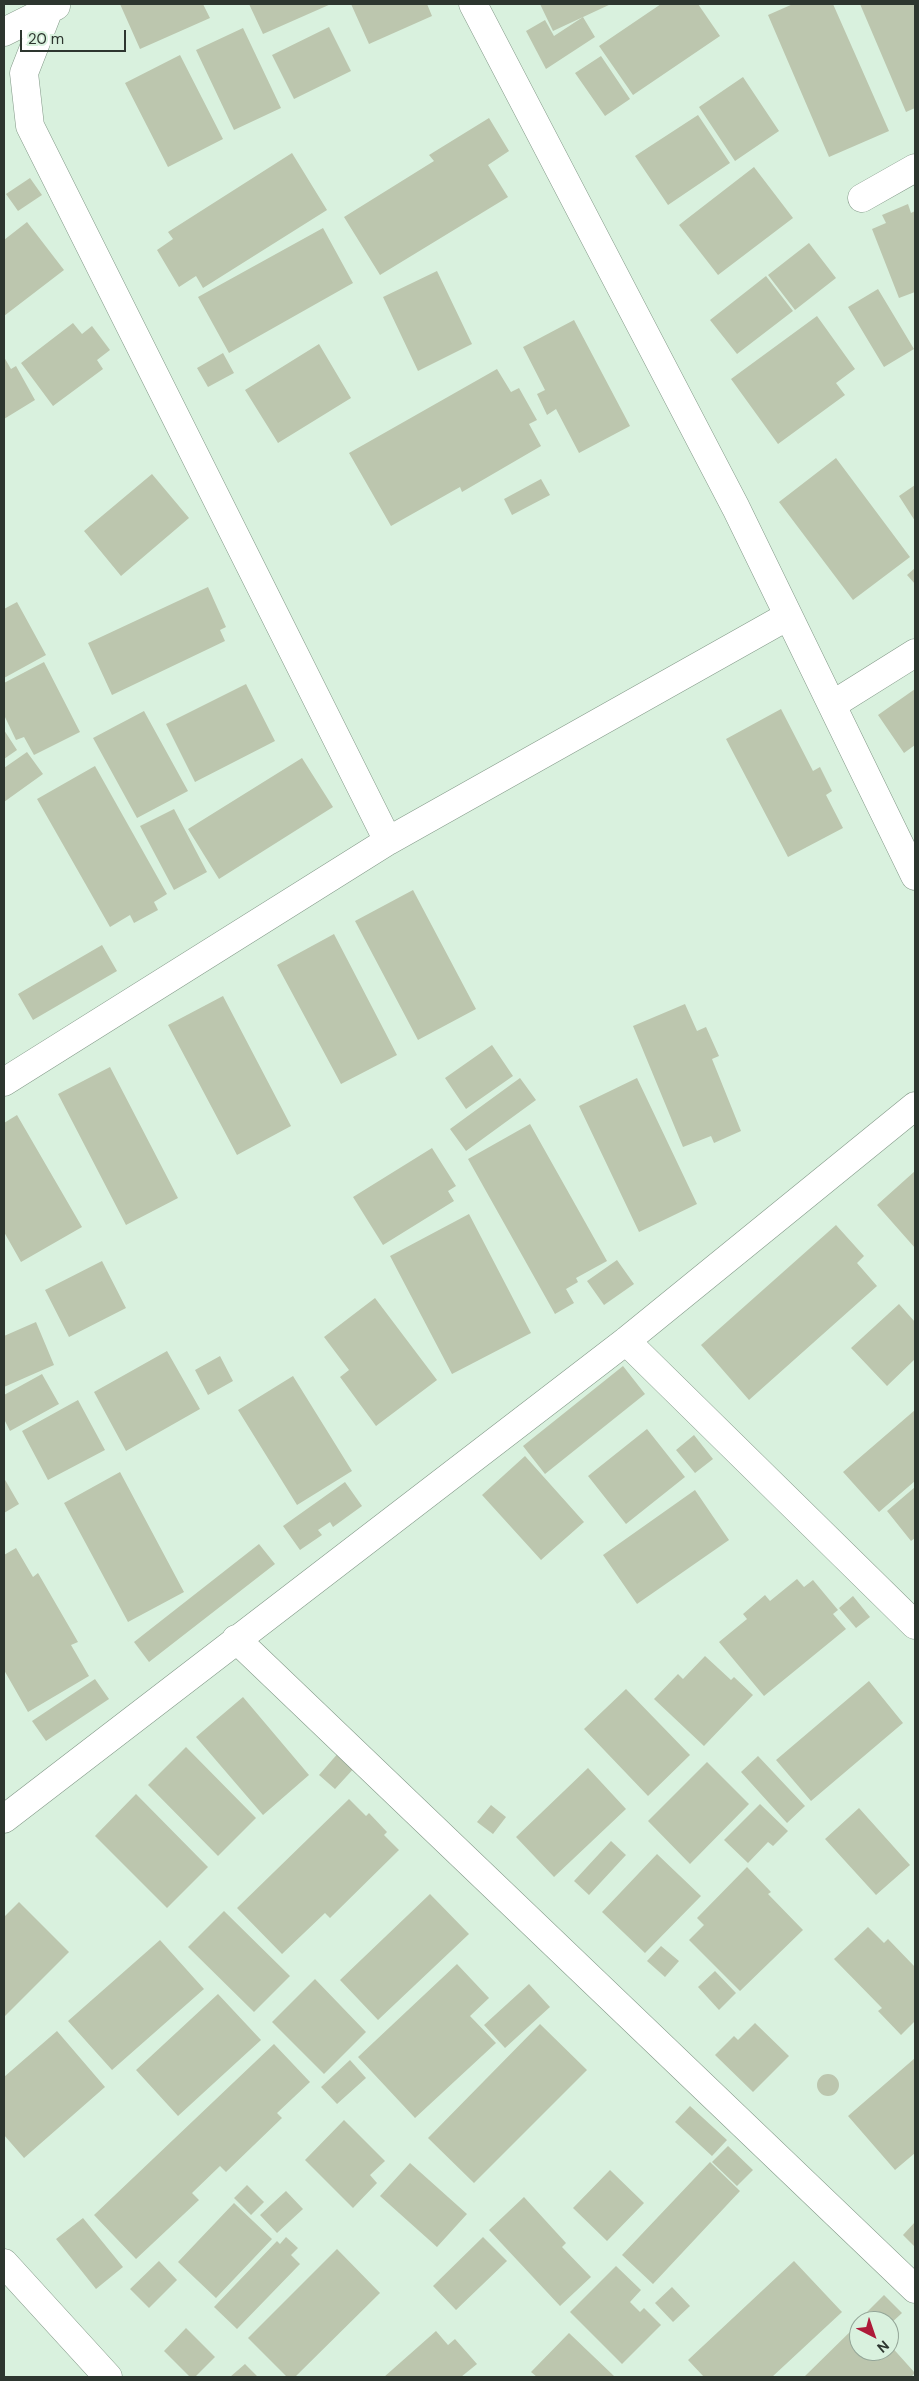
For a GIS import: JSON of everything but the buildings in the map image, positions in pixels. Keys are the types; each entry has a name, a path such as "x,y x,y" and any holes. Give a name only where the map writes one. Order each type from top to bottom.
{"street":[{"path":"473,4 736,508 915,876"},
{"path":"54,6 24,73 30,126 388,841"},
{"path":"4,32 54,6"},
{"path":"862,198 915,168"},
{"path":"4,1082 388,841 788,616"},
{"path":"832,705 915,653"},
{"path":"4,1819 626,1340 915,1106"},
{"path":"626,1340 915,1625"},
{"path":"236,1639 915,2289"},
{"path":"4,2263 108,2377"}]}
